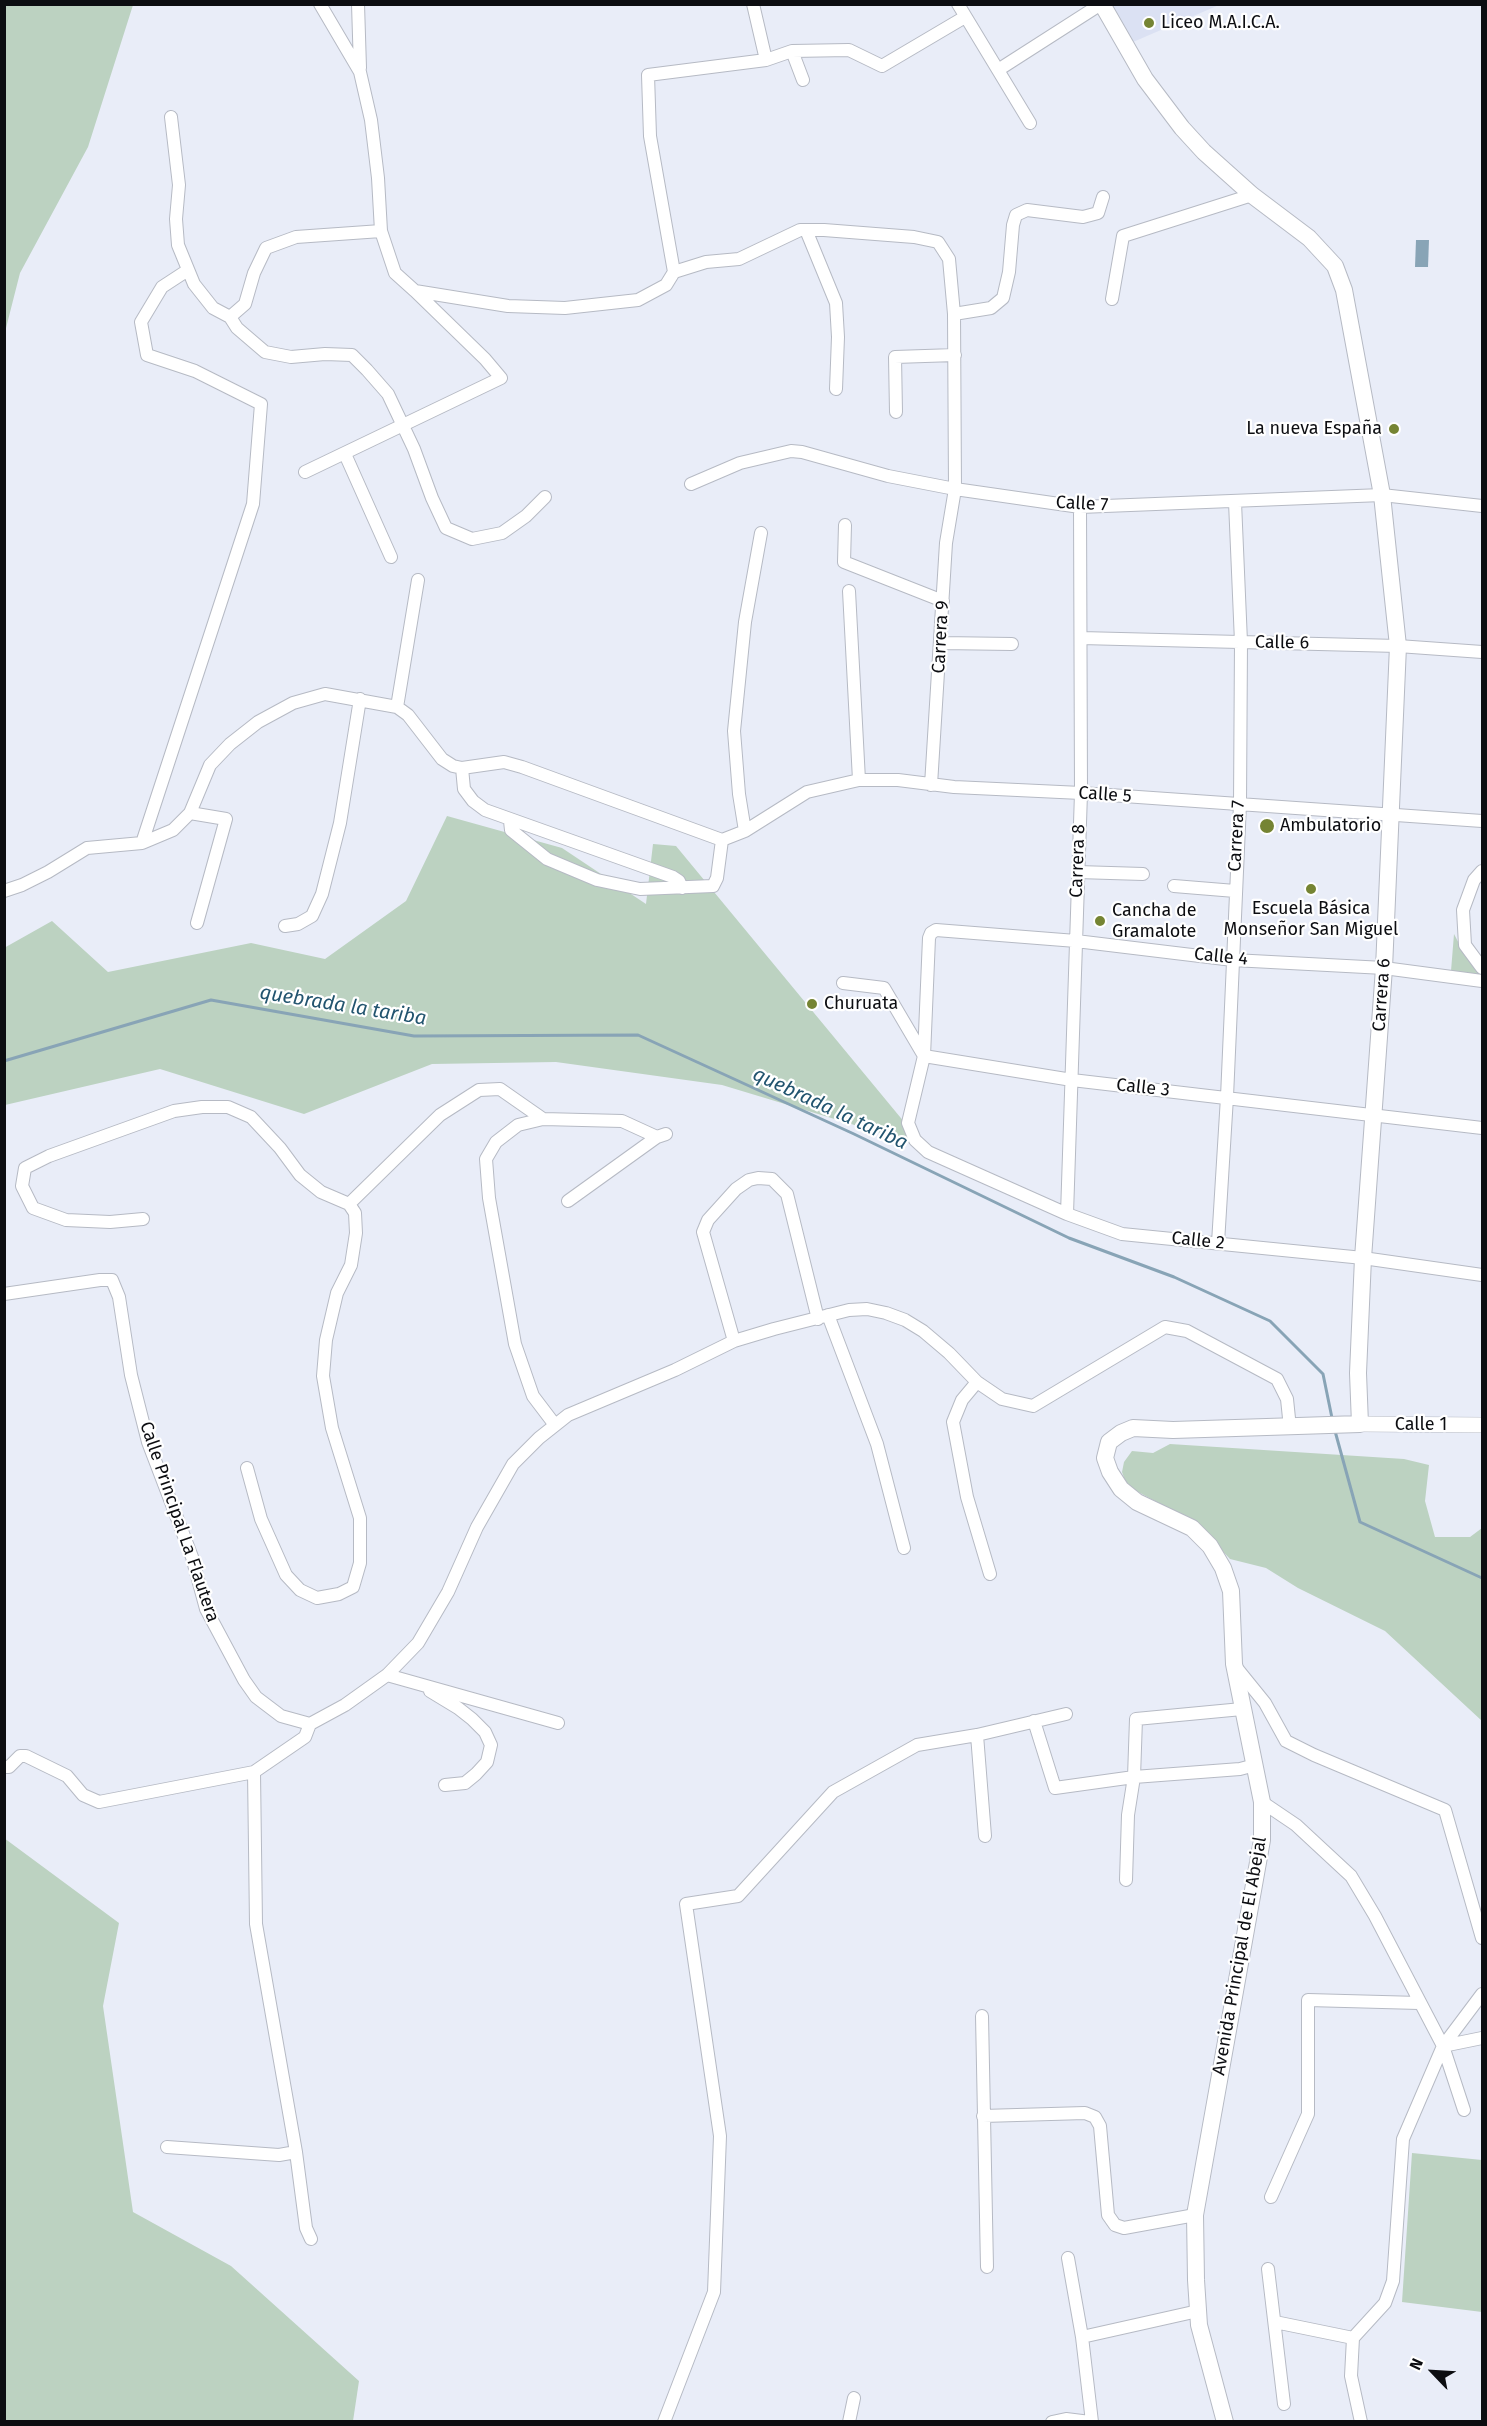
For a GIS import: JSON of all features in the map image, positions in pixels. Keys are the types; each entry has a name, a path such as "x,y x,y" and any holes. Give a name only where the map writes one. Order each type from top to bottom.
{"main road":[{"name":"Carrera 6","path":"1102,4 1145,79 1182,128 1204,152 1252,195 1309,238 1335,266 1344,290 1382,495 1398,646 1384,968 1363,1258 1358,1373 1360,1424"},
{"name":"Avenida Principal de El Abejal","path":"1225,2421 1207,2362 1198,2311 1195,2215 1262,1840 1262,1802 1234,1664 1231,1591 1223,1568 1210,1546 1192,1528 1137,1502 1121,1490 1108,1465 1107,1450 1109,1442 1133,1428 1173,1430 1290,1428 1360,1424"}],"street":[{"path":"320,4 360,72"},
{"path":"305,472 501,378 485,359 395,273 381,231 371,120 360,72 358,4"},
{"path":"753,4 766,60"},
{"path":"958,4 1030,123"},
{"path":"998,70 1102,4"},
{"path":"674,273 650,136 648,75 766,60 792,51 849,50 882,66 965,18"},
{"path":"792,51 803,80"},
{"path":"171,117 179,185 176,219 178,245 194,284 213,308 230,317 237,328 265,352 291,357 325,354 352,355 388,394 404,426 446,528 472,538 502,533 526,516 545,497"},
{"path":"1112,299 1123,236 1252,195"},
{"path":"954,314 991,308 1003,298 1009,272 1016,215 1027,210 1083,217 1098,213 1103,197"},
{"path":"415,291 508,306 565,308 638,300 666,285 674,273 706,262 739,259 800,230 806,230 836,303 838,337 836,389"},
{"name":"Carrera 9","path":"806,230 914,237 938,242 950,259 955,355 955,489 946,543 931,786"},
{"path":"230,317 245,304 254,273 266,248 296,237 381,231"},
{"path":"142,843 253,504 261,404 195,371 147,355 141,322 162,287 188,270"},
{"path":"896,412 895,357 955,355"},
{"name":"Calle 7","path":"691,484 741,463 791,451 888,476 955,489 1080,507 1382,495 1482,506"},
{"path":"345,454 391,557"},
{"name":"Carrera 7","path":"1218,1243 1227,1097 1239,804 1241,642 1235,502"},
{"name":"Carrera 8","path":"1067,1214 1081,793 1080,507"},
{"path":"845,525 844,562 943,601"},
{"path":"742,832 734,731 745,622 761,533"},
{"path":"397,707 418,580"},
{"path":"849,591 859,780"},
{"name":"Calle 6","path":"1081,638 1398,646 1482,652"},
{"path":"941,643 1012,644"},
{"path":"4,891 48,872 87,848 142,843 172,830 190,813 210,765 230,744 258,723 293,704 325,694 397,707 408,715 442,759 462,768 504,762 722,840 715,883 707,887 655,890 626,887 580,873 534,850 511,830 510,820"},
{"path":"285,926 298,924 312,916 322,894 340,823 360,699"},
{"path":"462,768 464,789 484,810 673,877 682,888"},
{"name":"Calle 5","path":"722,840 742,832 807,792 859,780 898,780 931,786 1081,793 1482,821"},
{"path":"190,813 226,819 197,923"},
{"path":"1482,871 1474,880 1463,910 1465,945 1482,968"},
{"path":"1078,872 1143,874"},
{"path":"1174,886 1235,891"},
{"name":"Calle 4","path":"924,1056 929,938 936,930 1076,940 1233,960 1384,968 1482,981"},
{"path":"843,983 884,988 924,1056"},
{"name":"Calle 3","path":"924,1056 1072,1080 1482,1128"},
{"name":"Calle 2","path":"924,1056 908,1123 915,1140 928,1152 1067,1214 1122,1234 1363,1258 1482,1275"},
{"path":"349,1204 440,1115 479,1090 500,1089 543,1119"},
{"path":"143,1219 110,1222 66,1220 33,1208 22,1186 25,1168 49,1156 174,1111 202,1107 228,1107 251,1117 280,1148 300,1175 321,1192 349,1204 355,1212 356,1233 351,1265 337,1293 326,1340 323,1376 332,1428 360,1518 360,1563 353,1587 339,1594 317,1598 300,1590 286,1575 261,1519 247,1468"},
{"path":"555,1425 533,1395 515,1344 489,1198 486,1159 496,1142 518,1125 543,1119 622,1121 662,1136 568,1201"},
{"path":"734,1341 703,1232 708,1220 736,1189 749,1180 772,1179 787,1194 823,1317 877,1444 904,1548"},
{"name":"Calle Principal La Flautera","path":"4,1294 112,1280 119,1297 131,1375 148,1442 192,1557 206,1609 244,1680 256,1697 281,1716 310,1724"},
{"path":"4,1767 9,1767 20,1756 26,1756 68,1776 83,1795 99,1802 254,1772 305,1737 310,1724 345,1705 387,1676 418,1643 448,1592 477,1527 513,1464 555,1425 568,1415 675,1370 734,1341 849,1310 867,1309 905,1320 923,1331 949,1353 977,1382 1002,1399 1033,1406 1165,1327 1186,1332 1277,1379 1287,1399 1290,1428"},
{"path":"977,1382 963,1400 953,1422 967,1497 990,1574"},
{"name":"Calle 1","path":"1360,1424 1482,1425"},
{"path":"1234,1664 1265,1703 1286,1741 1445,1810 1482,1938"},
{"path":"387,1676 558,1723"},
{"path":"418,1684 458,1708 485,1732 491,1745 487,1762 476,1774 465,1783 445,1785"},
{"path":"1126,1880 1128,1815 1134,1777 1136,1719 1242,1709"},
{"path":"664,2421 714,2292 720,2136 686,1904 738,1896 833,1792 917,1745 977,1735 1066,1714"},
{"path":"1034,1721 1055,1788 1134,1777 1240,1769 1255,1765"},
{"path":"977,1735 985,1836"},
{"path":"254,1772 256,1924 296,2152 306,2228 311,2239"},
{"path":"1262,1802 1296,1825 1351,1876 1375,1916 1443,2046 1464,2110"},
{"path":"1361,2421 1352,2376 1353,2338 1385,2304 1393,2281 1403,2139 1443,2046 1482,1994"},
{"path":"1271,2197 1308,2114 1308,2000 1419,2003"},
{"path":"982,2016 987,2267"},
{"path":"1443,2046 1482,2038"},
{"path":"983,2116 1085,2113 1095,2116 1100,2126 1108,2215 1115,2225 1124,2228 1195,2215"},
{"path":"167,2146 279,2155 296,2152"},
{"path":"1052,2421 1066,2419 1091,2421 1082,2337 1068,2258"},
{"path":"1268,2269 1284,2404"},
{"path":"1082,2337 1198,2311"},
{"path":"1275,2322 1353,2338"},
{"path":"849,2421 854,2398"}],"shaded area":[{"name":"Liceo M.A.I.C.A.","path":"1111,5 1219,5 1133,42"},
{"path":"1416,240 1429,240 1428,267 1415,267"}],"green space":[{"path":"5,4 133,5 88,147 20,273 5,332"},
{"path":"447,816 562,848 646,904 653,844 676,846 924,1146 722,1085 556,1062 432,1064 304,1114 160,1069 5,1105 4,948 52,921 108,972 251,943 325,959 406,901"},
{"path":"1454,934 1466,957 1482,976 1451,971"},
{"path":"1170,1444 1404,1459 1429,1465 1425,1501 1435,1537 1470,1537 1482,1528 1482,1721 1385,1631 1298,1588 1266,1568 1230,1559 1196,1523 1127,1486 1122,1472 1124,1462 1132,1451 1153,1453"},
{"path":"4,1838 119,1923 103,2006 133,2212 231,2266 359,2381 353,2421 5,2421"},
{"path":"1412,2153 1482,2160 1482,2312 1402,2302"}],"waterway":[{"name":"quebrada la tariba","path":"4,1061 211,1000 414,1036 638,1035 854,1134 1069,1238 1174,1277 1270,1321 1323,1374 1332,1418"},
{"name":"quebrada la tariba","path":"1335,1431 1360,1522 1482,1578"}],"place":[{"name":"Liceo M.A.I.C.A.","path":"1149,23"},
{"name":"La nueva España","path":"1394,429"},
{"name":"Ambulatorio","path":"1267,826"},
{"name":"Escuela Básica Monseñor San Miguel","path":"1311,889"},
{"name":"Cancha de Gramalote","path":"1100,921"},
{"name":"Churuata","path":"812,1004"}]}
